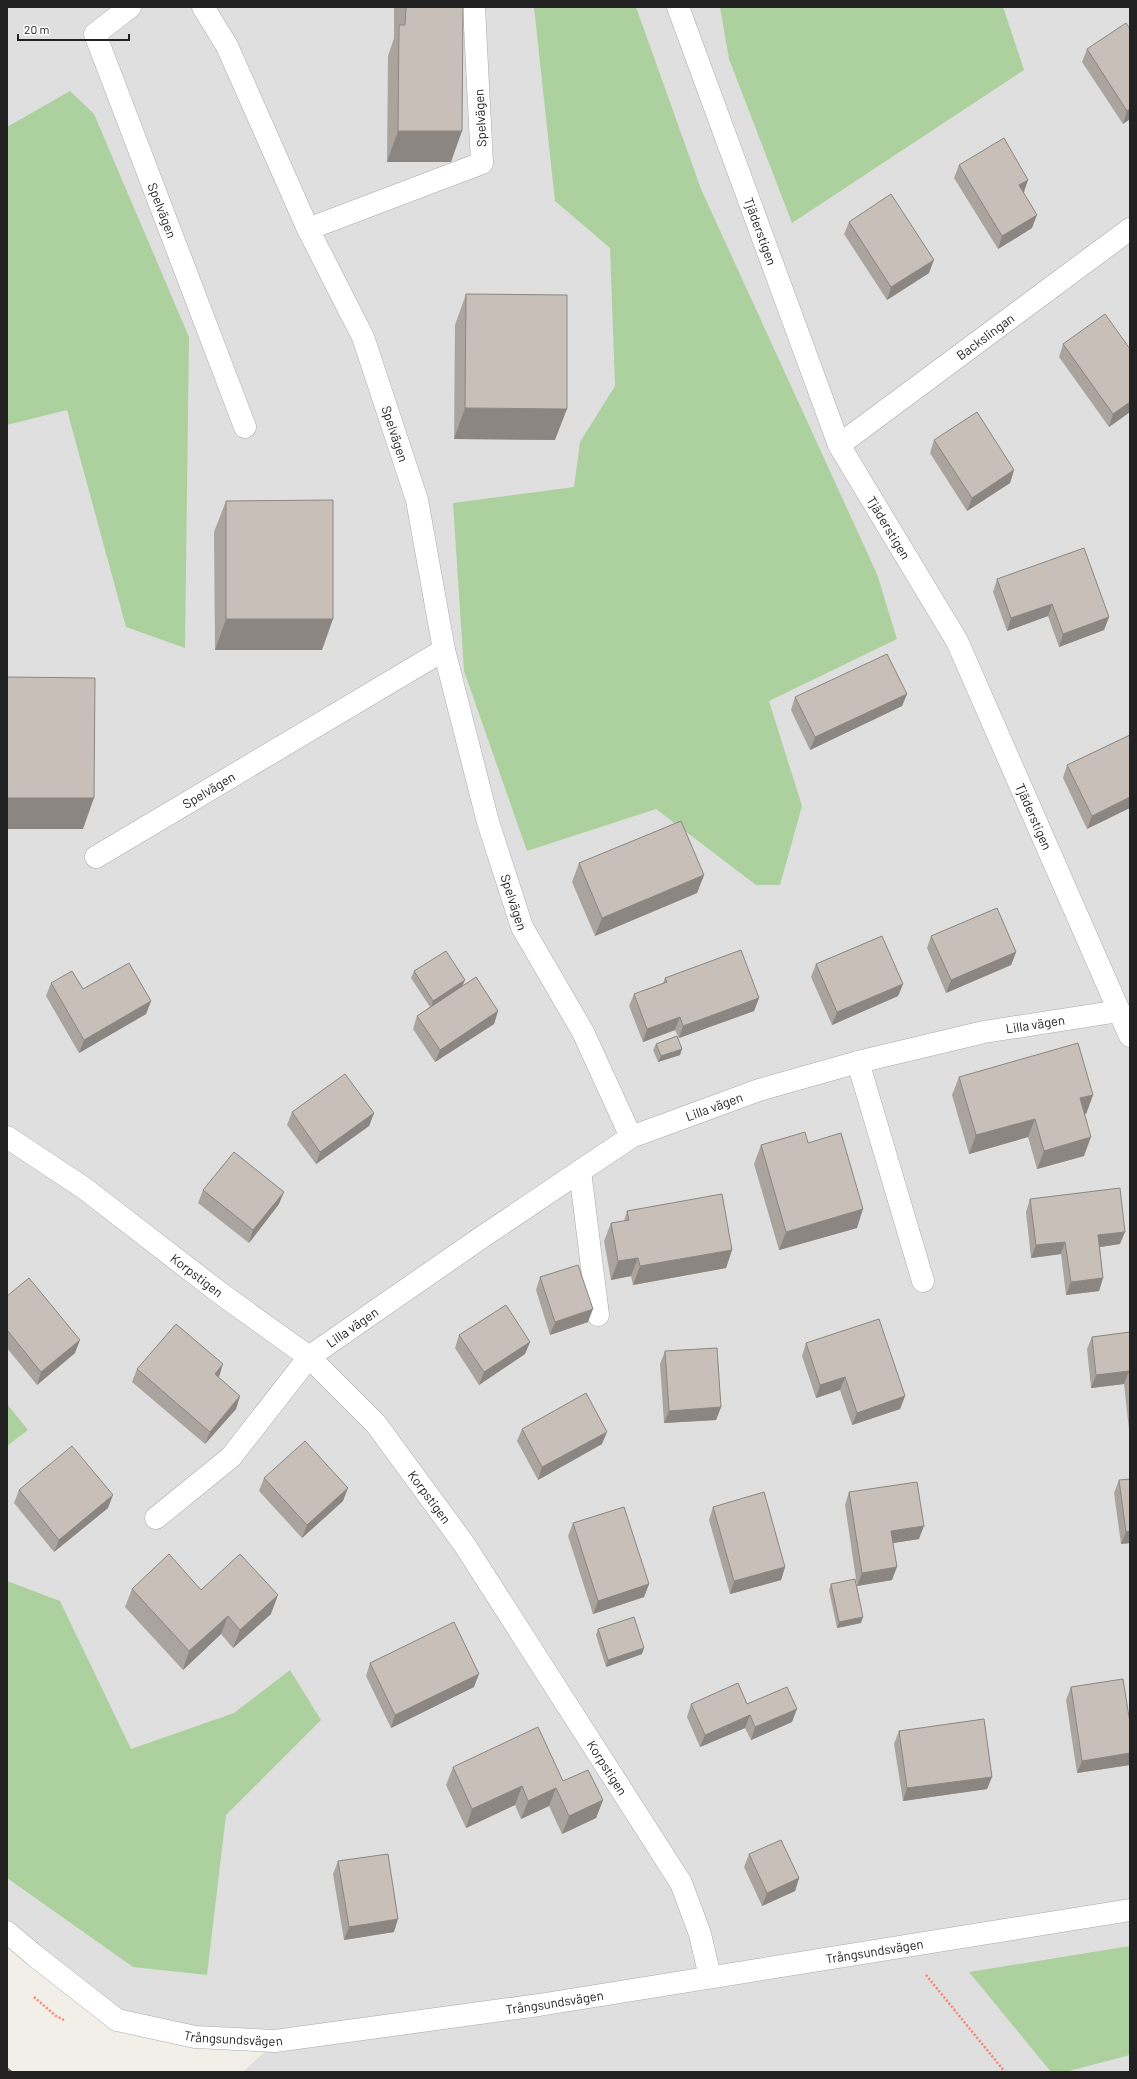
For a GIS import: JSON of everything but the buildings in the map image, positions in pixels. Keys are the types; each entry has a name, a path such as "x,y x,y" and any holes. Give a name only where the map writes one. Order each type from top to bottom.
{"street":[{"name":"Spelvägen","path":"130,7 95,34 244,428"},
{"name":"Spelvägen","path":"203,7 227,46 308,229 362,337 417,500 444,650 488,822 522,927 583,1032 631,1137"},
{"name":"Spelvägen","path":"308,229 482,163 474,7"},
{"name":"Tjäderstigen","path":"678,7 840,445 957,641 1130,1036"},
{"name":"Backslingan","path":"840,445 1130,229"},
{"name":"Spelvägen","path":"96,857 444,650"},
{"name":"Lilla vägen","path":"156,1518 231,1457 309,1357 631,1137 759,1090 858,1062 984,1032 1119,1011"},
{"path":"858,1062 923,1281"},
{"name":"Korpstigen","path":"7,1137 84,1188 220,1293 309,1357 376,1424 464,1544 681,1883 700,1934 710,1977"},
{"path":"580,1171 598,1315"},
{"name":"Trångsundsvägen","path":"7,1932 117,2020 195,2037 275,2041 539,2005 1130,1910"}],"path":[{"path":"925,1974 1005,2072"}],"shaded area":[{"path":"7,7 1130,7 1130,2072 243,2072 275,2042 117,2020 7,1932"}],"green space":[{"path":"534,7 636,7 701,189 877,574 897,639 769,701 802,806 780,885 756,885 656,809 527,851 464,671 453,503 574,487 580,442 615,386 610,248 555,201"},
{"path":"720,7 1003,7 1024,70 792,223 729,59"},
{"path":"70,91 94,114 189,337 185,648 126,627 67,410 7,425 7,127"},
{"path":"7,1404 28,1430 7,1446"},
{"path":"7,1581 60,1601 131,1749 234,1713 290,1670 321,1720 226,1815 207,1975 133,1967 7,1878"},
{"path":"1130,1946 1130,2055 1065,2072 1051,2072 969,1972"}],"railway":[{"path":"7,2069 11,2072"}]}
